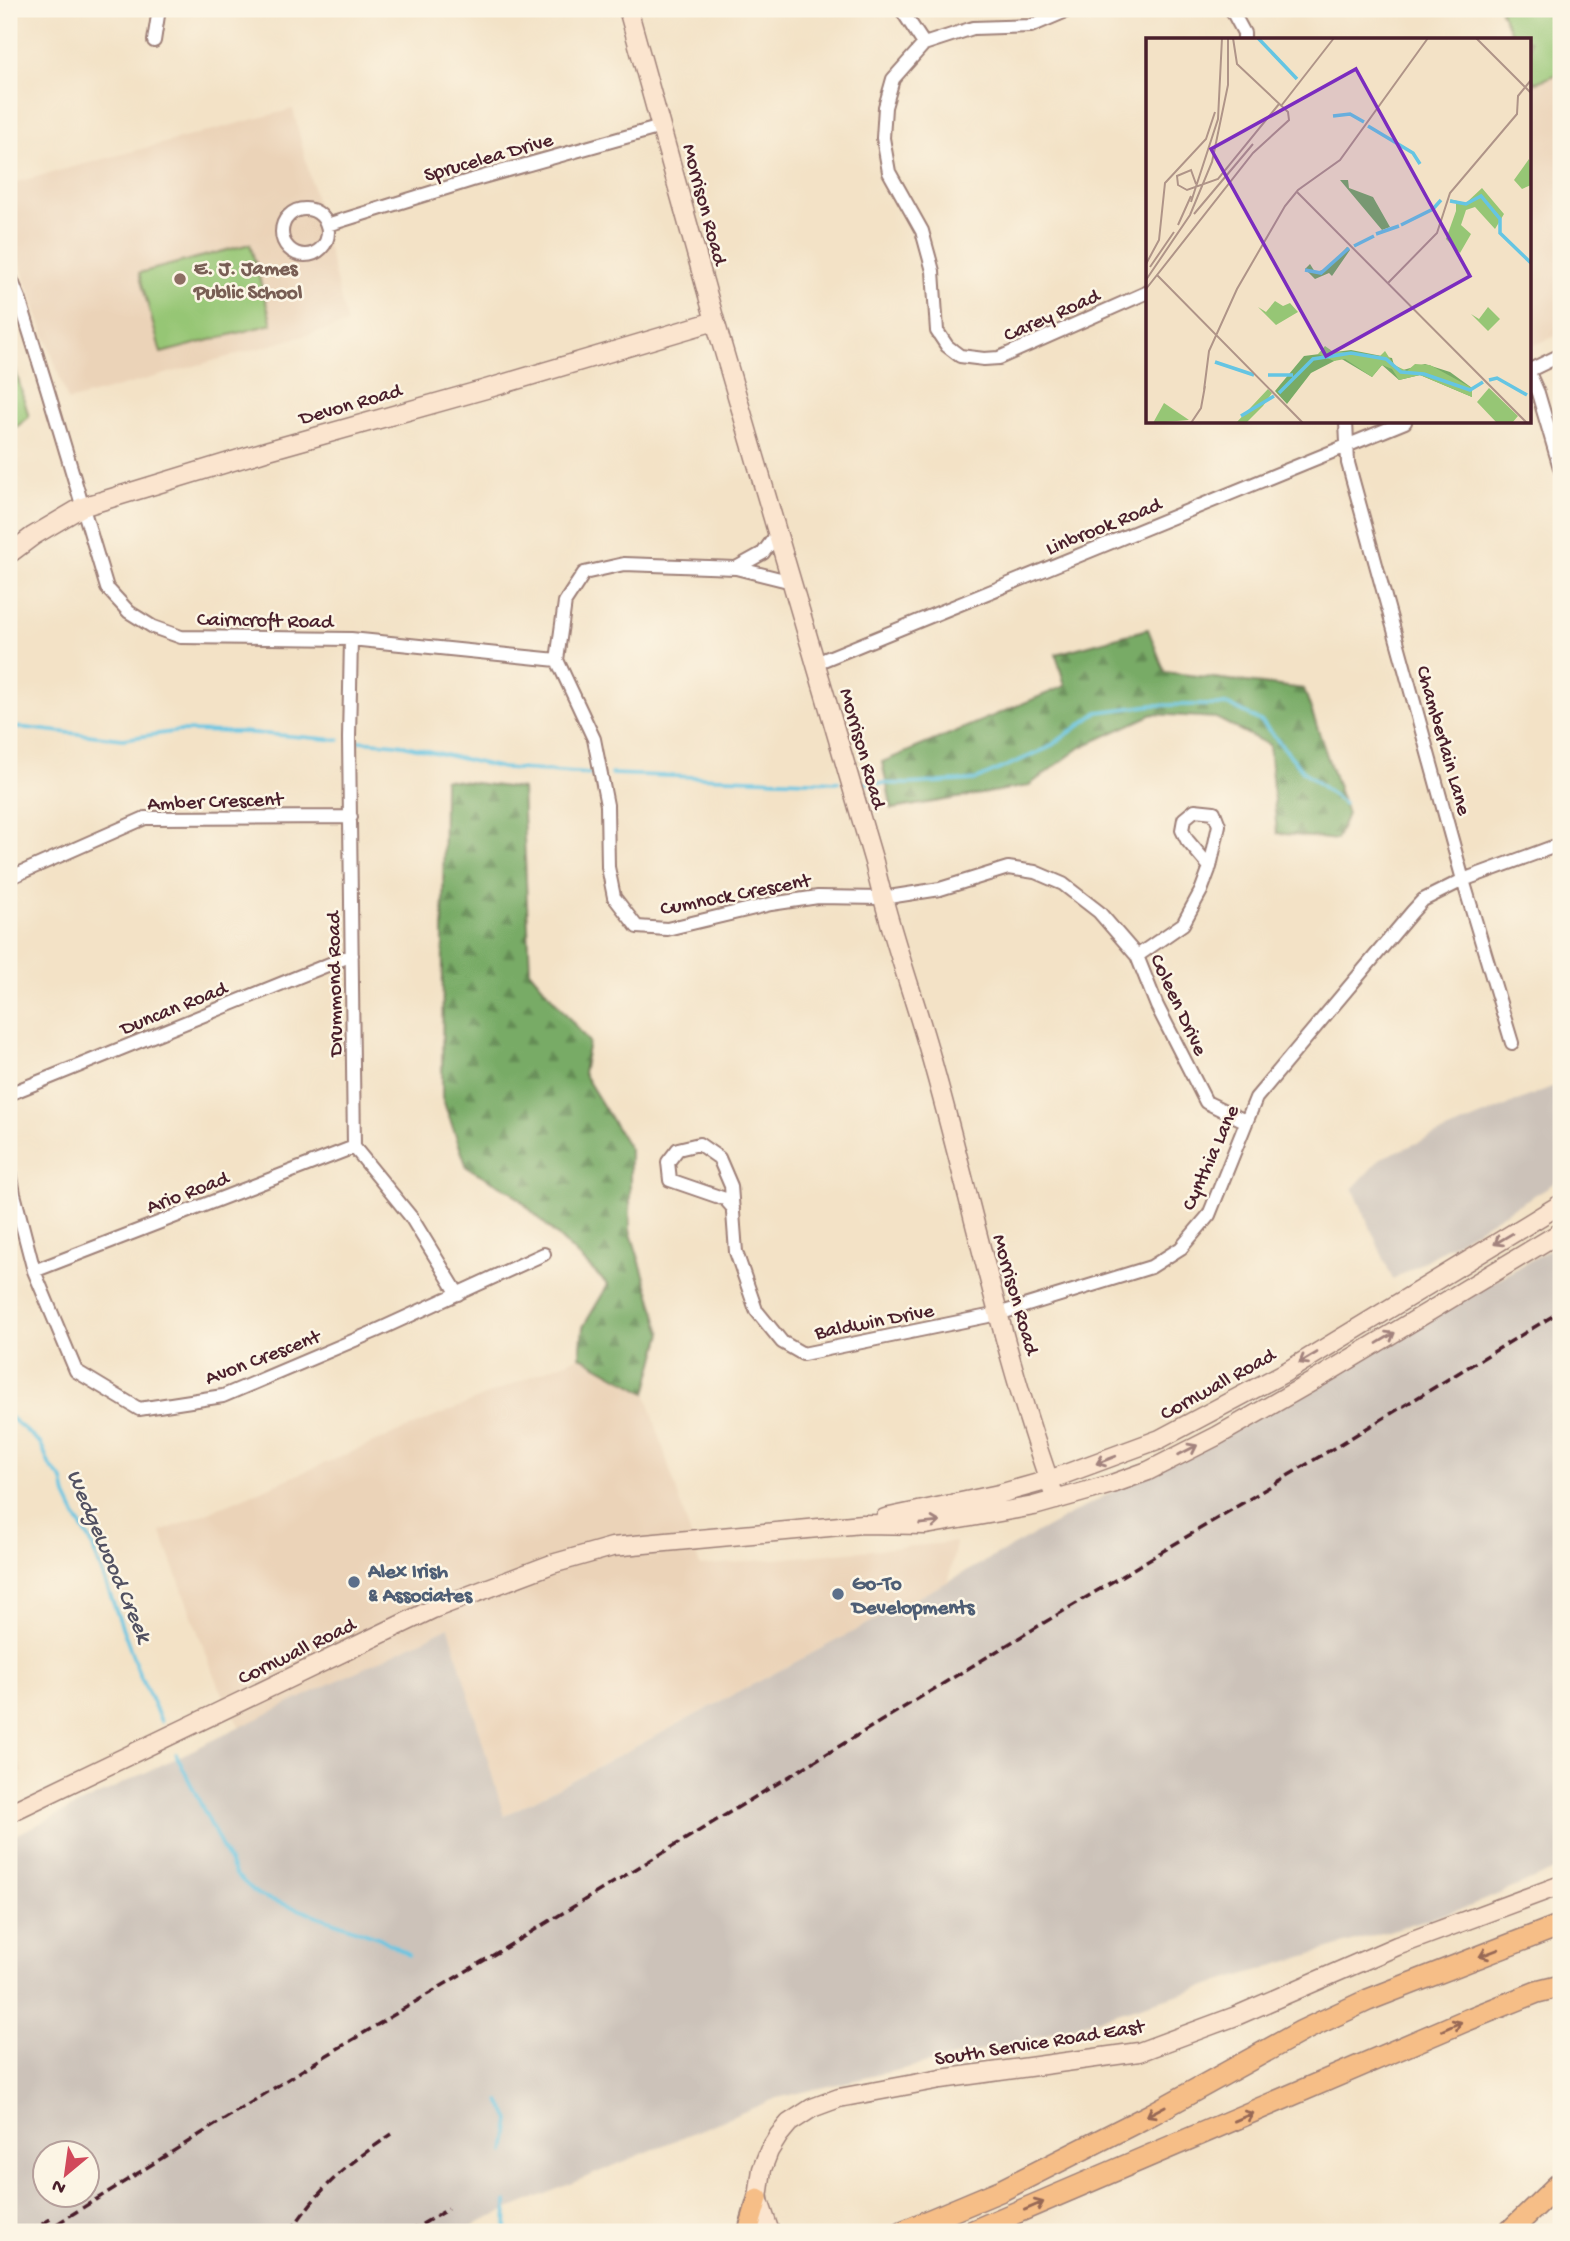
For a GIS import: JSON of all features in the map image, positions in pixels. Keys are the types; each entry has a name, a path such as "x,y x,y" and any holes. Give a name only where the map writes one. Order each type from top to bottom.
{"highway":[{"path":"902,2232 1002,2190 1152,2113 1302,2031 1368,2000 1561,1925"},
{"path":"971,2232 1467,2020 1537,1992 1561,1986"},
{"path":"1509,2232 1561,2182"}],"main road":[{"path":"748,2232 758,2198"}],"street":[{"path":"154,41 159,9"},
{"name":"Morrison Road","path":"628,9 715,321 874,862 882,898 929,1050 998,1314 1056,1500"},
{"path":"901,9 923,44 973,28 1031,26 1071,9"},
{"path":"1231,9 1244,38"},
{"name":"Carey Road","path":"923,44 893,79 885,107 883,138 889,172 922,231 933,271 937,331 947,346 960,356 999,358 1146,293"},
{"name":"Sprucelea Drive","path":"327,225 472,180 661,127"},
{"name":"Cairncroft Road","path":"9,274 19,298 107,589 130,612 153,626 181,637 351,639 557,660"},
{"name":"Devon Road","path":"9,554 33,536 82,507 715,321"},
{"path":"1532,371 1561,355"},
{"path":"1532,377 1561,471"},
{"name":"Chamberlain Lane","path":"1346,424 1348,463 1463,880 1511,1043"},
{"name":"Linbrook Road","path":"816,663 1400,424"},
{"path":"736,568 763,552 777,534"},
{"path":"557,660 565,602 584,573 624,564 736,568 792,582"},
{"name":"Drummond Road","path":"351,639 349,738 354,1147"},
{"name":"Cumnock Crescent","path":"557,660 594,740 607,805 608,867 614,897 637,927 667,929 771,904 818,897 882,898"},
{"name":"Amber Crescent","path":"9,878 145,818 351,817"},
{"name":"Cynthia Lane","path":"998,1314 1151,1267 1181,1248 1209,1215 1256,1098 1412,912 1423,901 1463,880 1561,844"},
{"path":"1137,956 1183,924 1201,891 1210,867"},
{"name":"Coleen Drive","path":"882,898 940,889 1008,868 1035,872 1063,884 1099,912 1137,956 1157,1006 1206,1102 1245,1121"},
{"name":"Duncan Road","path":"9,1094 352,955"},
{"name":"Baldwin Drive","path":"733,1208 725,1199 670,1180 668,1162 678,1149 699,1144 719,1158 730,1185 733,1208 736,1252 756,1310 782,1342 803,1353 836,1349 998,1314"},
{"path":"354,1147 411,1217 458,1294"},
{"name":"Ario Road","path":"34,1271 354,1147"},
{"name":"Avon Crescent","path":"9,1166 34,1271 76,1371 139,1409 223,1396 544,1254"},
{"name":"Cornwall Road","path":"862,1524 999,1494 1049,1480 1160,1439 1284,1373 1561,1204"},
{"name":"Cornwall Road","path":"9,1813 433,1609 552,1564 612,1547 862,1524 926,1525 1034,1506 1148,1471 1217,1436 1322,1376 1561,1232"},
{"name":"South Service Road East","path":"770,2232 758,2198 762,2169 769,2151 789,2123 812,2108 839,2098 941,2079 1139,2052 1236,2016 1397,1946 1561,1885"}],"shaded area":[{"path":"1561,73 1561,334 1532,346 1532,84"},
{"name":"E. J. James Public School","path":"293,109 347,324 68,401 9,233 9,184"},
{"path":"1561,1083 1561,1179 1393,1280 1353,1188 1381,1158"},
{"path":"1561,1243 1561,1867 1471,1906 1028,2040 777,2098 478,2222 465,2232 9,2232 9,1838 449,1627 504,1816 949,1581 1409,1330"},
{"path":"580,1356 646,1393 700,1566 956,1542 949,1581 503,1816 449,1627 240,1728 215,1678 161,1532"},
{"path":"9,1728 22,1772 9,1778"}],"green space":[{"path":"1500,9 1561,11 1561,73 1534,83 1532,38 1513,38"},
{"path":"250,244 272,324 161,353 139,273"},
{"path":"9,348 29,417 9,433"},
{"path":"1148,629 1165,672 1304,689 1347,814 1336,840 1277,833 1269,745 1216,718 1153,714 1081,747 1028,786 892,809 882,762 1065,686 1056,654"},
{"path":"444,779 522,789 530,971 589,1042 583,1073 630,1150 630,1230 662,1333 646,1393 580,1356 583,1327 608,1285 512,1192 467,1167 442,1097"}],"waterway":[{"path":"862,783 908,784 975,780 1048,748 1098,712 1153,705 1229,705 1262,722 1304,772 1344,804"},
{"path":"9,726 123,739 179,731 241,732 339,740"},
{"path":"359,741 398,744 502,768 591,774"},
{"path":"611,774 839,782"},
{"name":"Wedgewood Creek","path":"9,1416 41,1444 50,1466 63,1480 66,1496 90,1540 139,1673 161,1721"},
{"name":"Wedgewood Creek","path":"176,1754 235,1874 258,1895 380,1938 409,1955"},
{"name":"Wedgewood Creek","path":"500,2101 510,2120 505,2152"},
{"name":"Wedgewood Creek","path":"506,2232 507,2202"}],"railway":[{"path":"44,2232 314,2063 1561,1311"},
{"path":"290,2232 335,2177 392,2134"},
{"path":"409,2232 448,2209"},
{"path":"29,2232 52,2218"}],"place":[{"name":"E. J. James Public School","path":"180,279"},
{"name":"Alex Irish & Associates","path":"354,1582"},
{"name":"Go-To Developments","path":"838,1594"}]}
